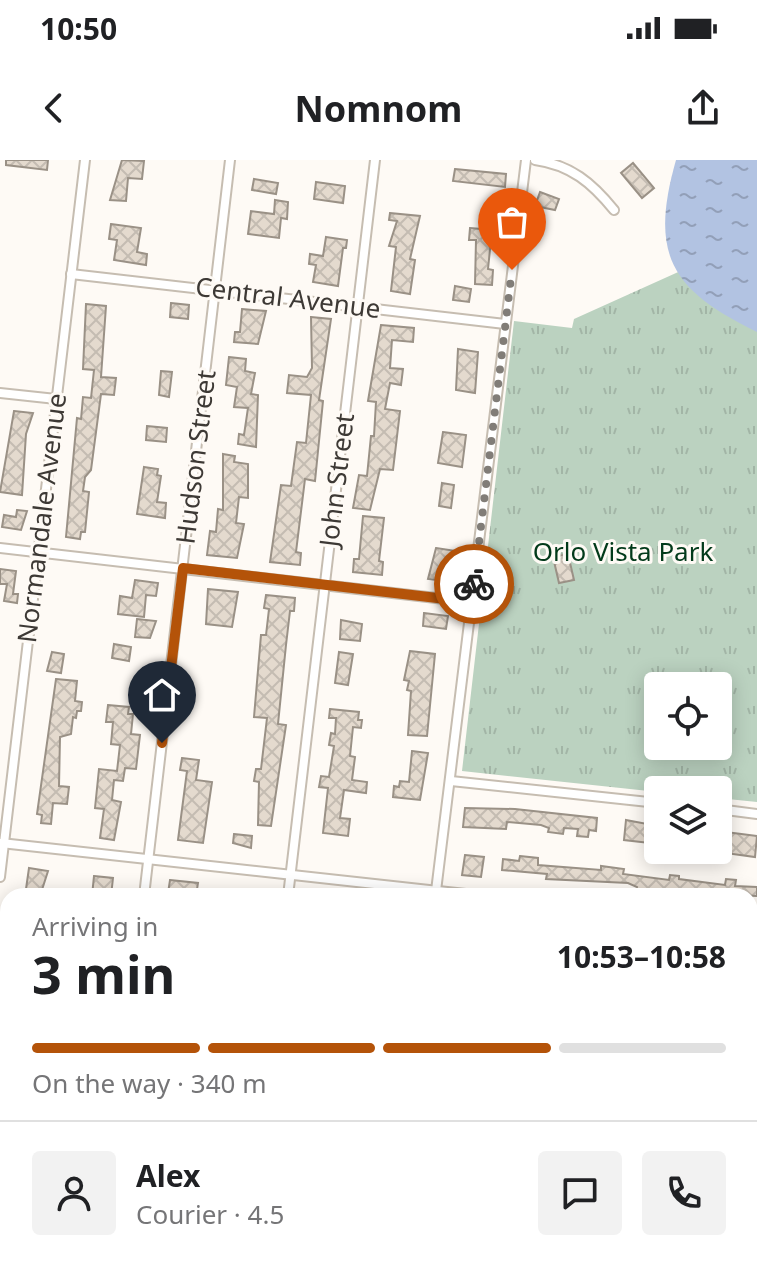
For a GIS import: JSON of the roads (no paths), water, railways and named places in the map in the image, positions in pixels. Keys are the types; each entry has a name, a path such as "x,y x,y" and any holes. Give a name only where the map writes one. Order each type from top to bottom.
{"street":[{"name":"Normandale Avenue","path":"0,877 85,160"},
{"name":"Hudson Street","path":"145,888 230,160"},
{"name":"John Street","path":"289,888 375,160"},
{"path":"436,888 526,160"},
{"path":"535,160 567,168 586,179 614,210"},
{"name":"Central Avenue","path":"71,274 505,324"},
{"path":"0,393 56,399"},
{"path":"0,548 471,602"},
{"path":"451,781 644,802"},
{"path":"732,811 757,814"},
{"path":"2,844 410,888"}],"water":[{"path":"676,160 757,160 757,332 704,301 686,284 674,266 667,245 665,221"}],"park label":[{"name":"Orlo Vista Park","path":"623,552"}]}
